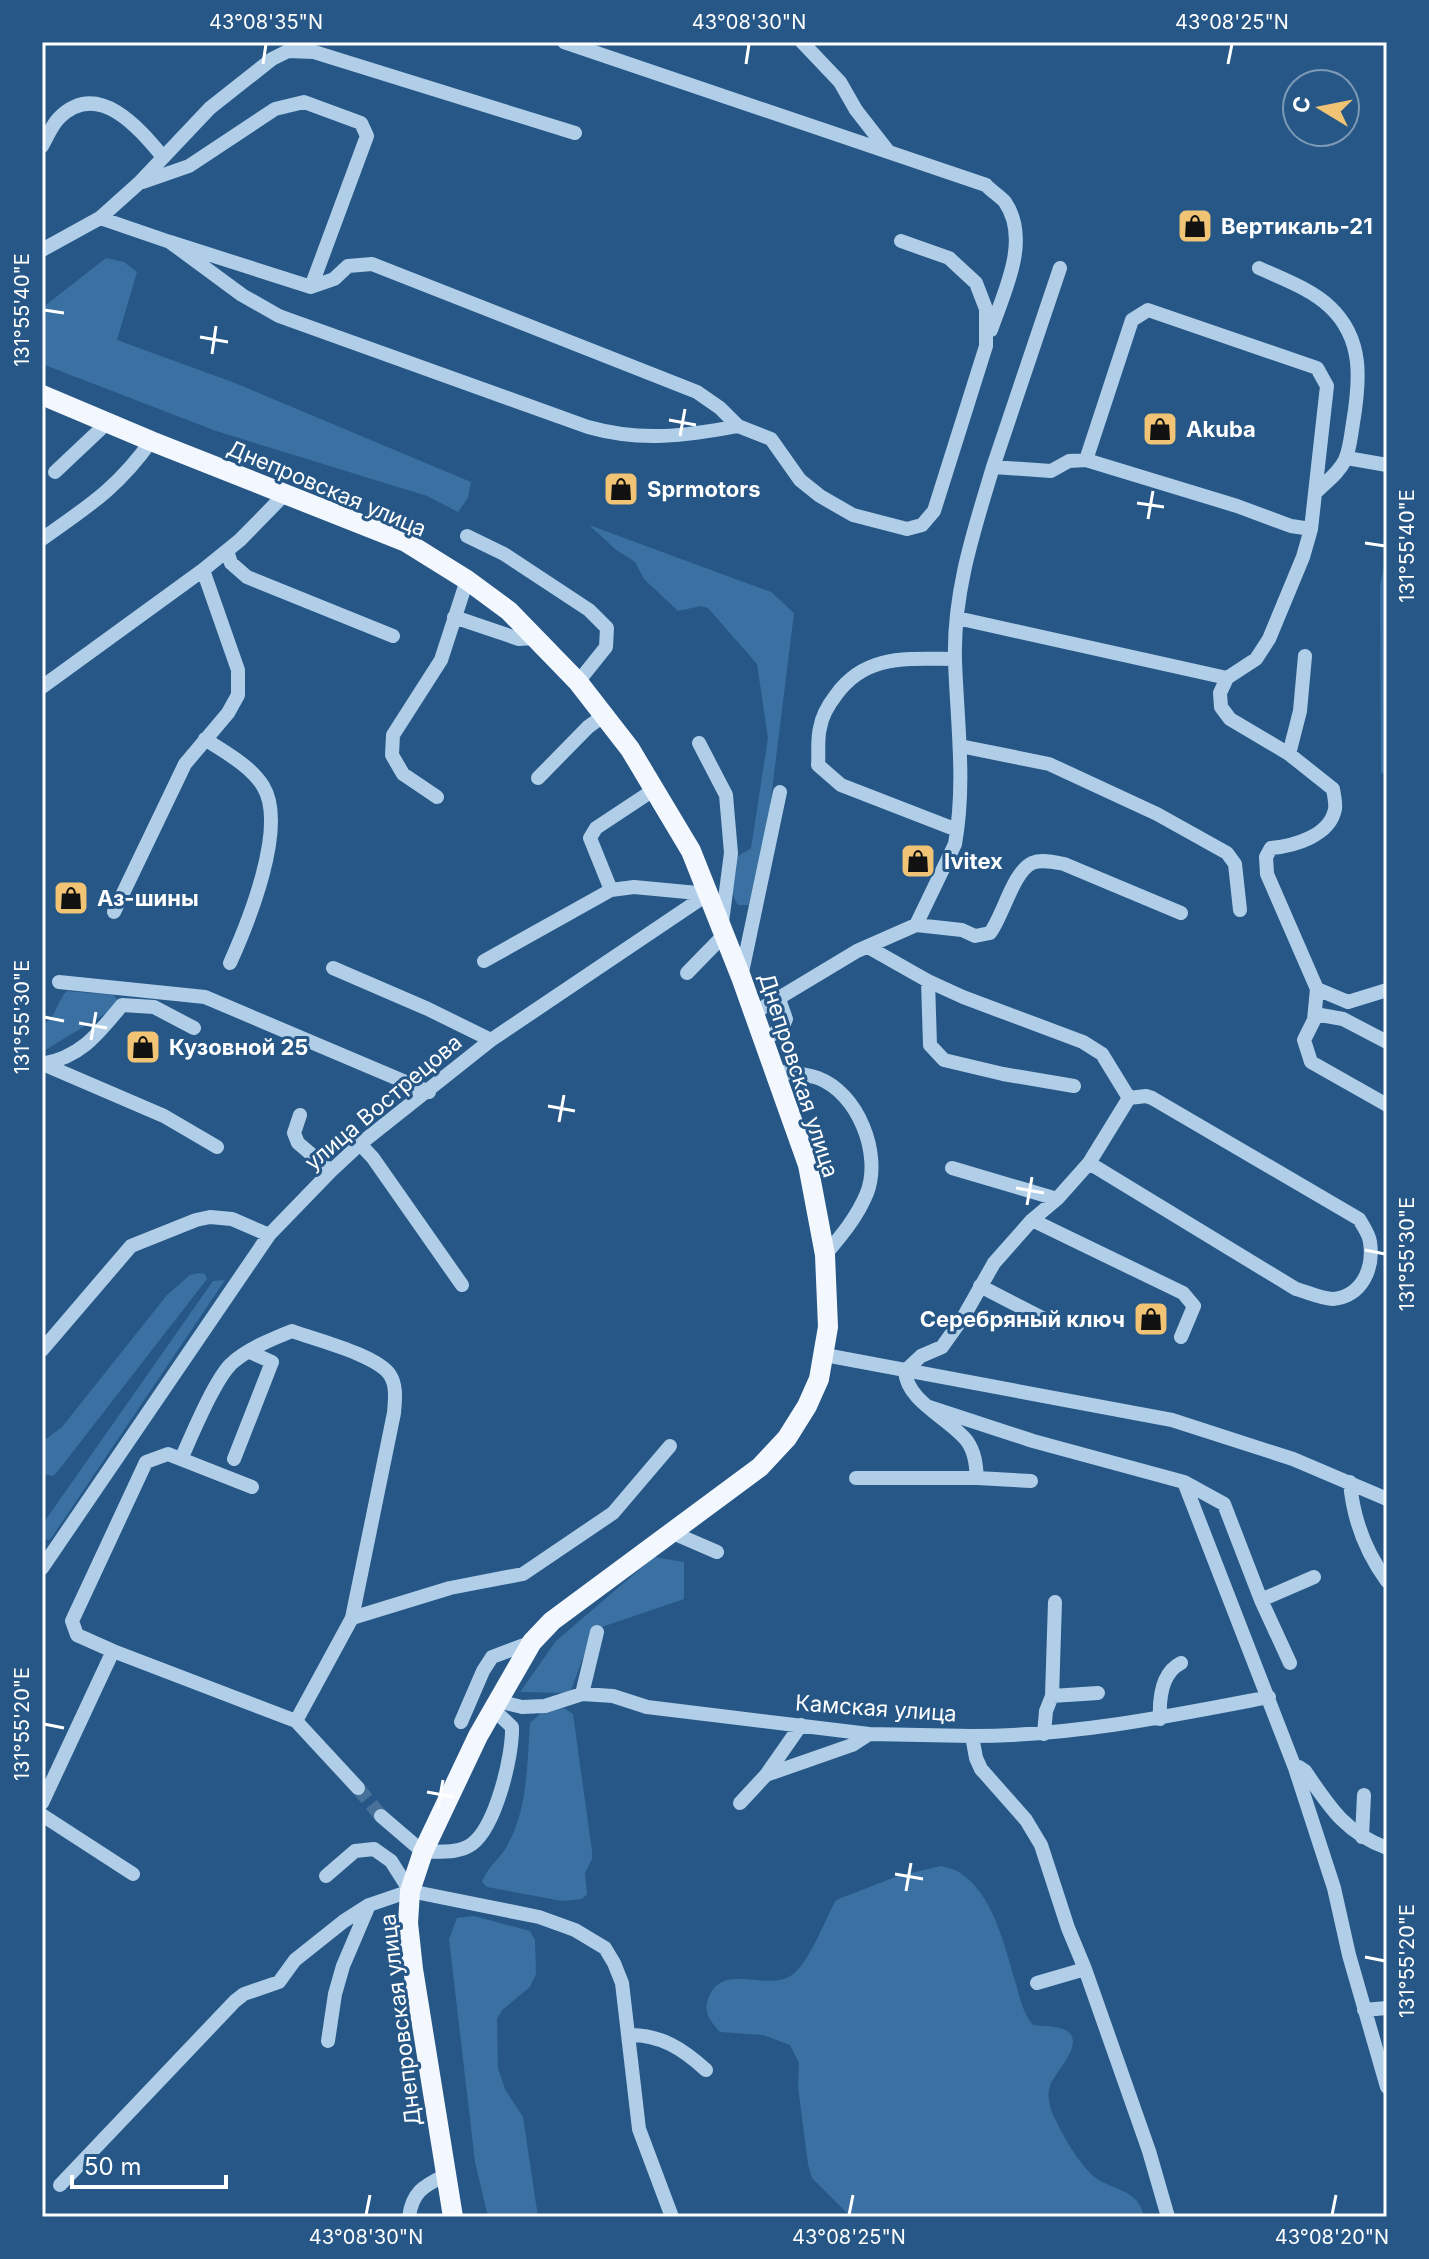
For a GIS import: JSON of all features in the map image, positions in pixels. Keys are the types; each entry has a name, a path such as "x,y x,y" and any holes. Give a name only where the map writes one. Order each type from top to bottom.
{"main road":[{"name":"Днепровская улица","path":"42,395 406,542 509,611 536,638 606,714 691,851 741,977 808,1165 825,1255 828,1291 825,1355 813,1393 787,1438 760,1467 552,1621 532,1642 495,1705 423,1852 410,1891 408,1923 444,2176 453,2217"}],"street":[{"path":"100,218 311,287 334,279 348,266 372,264 697,392 738,426 771,439 800,480 820,496 853,515 907,529 922,525 934,511 1016,243 1016,227 1004,202 986,185 564,42"},
{"path":"802,42 840,82 856,110 888,151"},
{"path":"42,250 100,218 139,183 210,108 272,59 288,51 314,52 575,133"},
{"path":"139,183 189,166 275,109 304,102 361,123 367,136 311,287"},
{"path":"42,146 57,120 73,108 97,104 118,111 141,131 163,157"},
{"path":"901,241 949,258 976,283 986,309 986,346"},
{"path":"170,242 242,295 279,316 588,427 626,435 681,437 738,426"},
{"path":"916,925 955,844 961,804 955,659 957,618 966,557 1060,268"},
{"path":"1259,268 1304,289 1329,305 1353,338 1359,365 1357,400 1347,458 1316,492"},
{"path":"1086,460 1132,320 1148,310 1317,368 1327,386 1311,529 1303,557 1269,639 1256,659 1227,678 1220,693 1221,707 1230,719 1289,754 1333,789 1335,809 1328,824 1313,836 1285,847 1271,848 1266,857 1267,874 1317,989 1315,1014 1304,1040 1311,1062 1387,1105"},
{"path":"55,472 107,423"},
{"path":"42,539 113,487 131,470 151,441"},
{"path":"1347,458 1387,465"},
{"path":"993,467 1051,471 1069,461 1086,460 1237,506 1291,526 1311,529"},
{"path":"42,687 227,551 285,494"},
{"path":"467,536 533,573 589,610 607,628 606,647 578,682"},
{"path":"227,551 231,563 247,577 393,636"},
{"path":"114,912 178,778 228,713 238,695 238,670 203,570"},
{"path":"437,797 403,774 392,755 393,735 441,660 467,580"},
{"path":"454,617 519,639 536,638"},
{"path":"957,618 1227,678"},
{"path":"1289,754 1300,711 1305,656"},
{"path":"955,659 902,659 855,673 826,709 820,728 818,765 841,785 957,830"},
{"path":"538,778 588,727 606,714"},
{"path":"205,739 242,765 263,786 271,809 267,855 254,909 230,963"},
{"path":"687,973 723,930 731,853 726,795 699,743"},
{"path":"960,746 1049,764 1157,814 1227,853 1235,864 1240,910"},
{"path":"611,890 590,838 596,828 655,789"},
{"path":"741,977 780,792"},
{"path":"754,1013 868,947 916,925 962,930 975,936 990,933 1023,871 1032,863 1046,861 1064,864 1181,913"},
{"path":"484,961 611,890 634,887 708,894"},
{"name":"улица Вострецова","path":"43,1566 269,1235 331,1171 360,1144 491,1040 708,894"},
{"path":"868,947 963,997 1083,1042 1102,1054 1129,1098"},
{"path":"333,968 491,1040"},
{"path":"928,981 930,1045 944,1060 1074,1086"},
{"path":"59,982 205,997 429,1092"},
{"path":"1317,989 1348,1002 1387,990"},
{"path":"764,1040 782,1028 786,1019 779,999"},
{"path":"43,1064 65,1060 97,1035 122,1005 154,1007 194,1028"},
{"path":"1315,1014 1343,1019 1387,1042"},
{"path":"43,1064 164,1116 217,1147"},
{"path":"775,1071 817,1078 842,1091 858,1116 866,1138 871,1157 868,1191 850,1226 825,1255"},
{"path":"1089,1163 1296,1289 1329,1299 1349,1296 1362,1284 1370,1266 1370,1239 1359,1219 1152,1098 1129,1098"},
{"path":"905,1371 921,1356 942,1347 994,1263 1089,1163 1129,1098"},
{"path":"300,1115 294,1133 298,1143 331,1171"},
{"path":"360,1144 462,1285"},
{"path":"952,1168 1057,1199"},
{"path":"42,1350 131,1246 210,1217 232,1219 269,1235"},
{"path":"1032,1220 1183,1293 1194,1306 1181,1337"},
{"path":"980,1286 1052,1323"},
{"path":"181,1459 208,1403 231,1365 268,1340 292,1331 380,1364 391,1377 395,1392 394,1413 352,1618 296,1721"},
{"path":"234,1459 272,1362 250,1352"},
{"path":"825,1355 1172,1420 1293,1459 1387,1499"},
{"path":"905,1371 910,1388 967,1441 974,1455 977,1478"},
{"path":"929,1407 1033,1441 1184,1482 1224,1504 1261,1600 1290,1663"},
{"path":"352,1618 450,1588 523,1574 613,1513 670,1446"},
{"path":"252,1487 168,1454 146,1462 72,1621 77,1635 296,1721 358,1788"},
{"path":"856,1478 1031,1481"},
{"path":"1184,1482 1295,1768 1334,1888 1364,2010 1387,2087"},
{"path":"1350,1482 1353,1512 1372,1560 1387,1581"},
{"path":"673,1533 717,1552"},
{"path":"1261,1600 1314,1577"},
{"path":"1044,1734 1046,1711 1052,1696 1055,1602"},
{"path":"582,1694 597,1632"},
{"path":"461,1722 492,1657 532,1642"},
{"path":"42,1803 113,1651"},
{"path":"1160,1719 1164,1680 1170,1670 1181,1663"},
{"path":"1052,1696 1098,1693"},
{"name":"Камская улица","path":"495,1705 545,1706 582,1694 613,1696 647,1707 869,1734 972,1736 981,1769 1026,1820 1041,1845 1149,2151 1168,2217"},
{"path":"972,1736 1044,1734 1160,1719 1269,1697"},
{"path":"381,1816 423,1852 455,1851 472,1844 490,1822 512,1743 512,1727 495,1705"},
{"path":"740,1803 766,1775 801,1725"},
{"path":"766,1775 840,1750 869,1734"},
{"path":"1295,1768 1302,1768 1331,1810 1362,1837 1387,1848"},
{"path":"1362,1837 1364,1795"},
{"path":"42,1815 133,1874"},
{"path":"326,1876 355,1851 374,1849 391,1861 410,1891"},
{"path":"60,2185 235,2001 244,1994 279,1982 295,1960 369,1905 410,1891 539,1917 575,1930 605,1948 622,1983 639,2129 672,2217"},
{"path":"328,2041 343,1966 369,1905"},
{"path":"1037,1983 1085,1969"},
{"path":"1364,2010 1387,2008"},
{"path":"628,2035 655,2038 683,2048 706,2070"},
{"path":"409,2217 411,2202 428,2184 444,2176"}],"shaded area":[{"path":"106,258 124,262 137,272 117,340 235,383 471,482 468,498 458,512 427,496 216,431 42,364 42,308"},
{"path":"589,525 771,592 794,613 767,831 749,905 738,905 733,895 731,877 737,858 751,848 768,738 757,664 708,608 701,606 678,611 644,579 635,562 615,549"},
{"path":"1387,550 1387,774 1381,773 1380,586"},
{"path":"67,991 113,995 119,1000 115,1008 42,1052 42,1024 47,1022"},
{"path":"205,1274 207,1279 58,1471 53,1476 42,1474 42,1442 62,1427 167,1295 190,1275"},
{"path":"225,1280 50,1540 42,1539 42,1525 213,1281"},
{"path":"654,1557 684,1562 684,1599 593,1630 570,1693 520,1692 556,1641"},
{"path":"564,1708 573,1714 592,1851 592,1859 585,1873 587,1894 582,1899 562,1901 487,1887 482,1882 484,1877 507,1846 519,1817 530,1723 542,1712"},
{"path":"941,1866 957,1871 971,1882 990,1908 1022,2006 1033,2025 1060,2028 1070,2034 1072,2048 1050,2086 1049,2095 1052,2113 1075,2155 1097,2179 1136,2200 1144,2217 851,2217 812,2178 798,2087 799,2063 790,2045 763,2035 720,2032 711,2021 706,2009 708,1999 724,1981 770,1981 792,1975 810,1951 836,1900 898,1876"},
{"path":"474,1916 530,1931 535,1940 536,1974 530,1987 502,2010 497,2019 498,2069 505,2089 523,2117 538,2217 488,2217 475,2162 449,1939 457,1918"}],"tunnel":[{"path":"358,1788 381,1816"}],"place":[{"name":"Вертикаль-21","path":"1195,226"},
{"name":"Akuba","path":"1160,429"},
{"name":"Sprmotors","path":"621,489"},
{"name":"Ivitex","path":"918,861"},
{"name":"Аз-шины","path":"71,898"},
{"name":"Кузовной 25","path":"143,1047"},
{"name":"Серебряный ключ","path":"1151,1319"}]}
